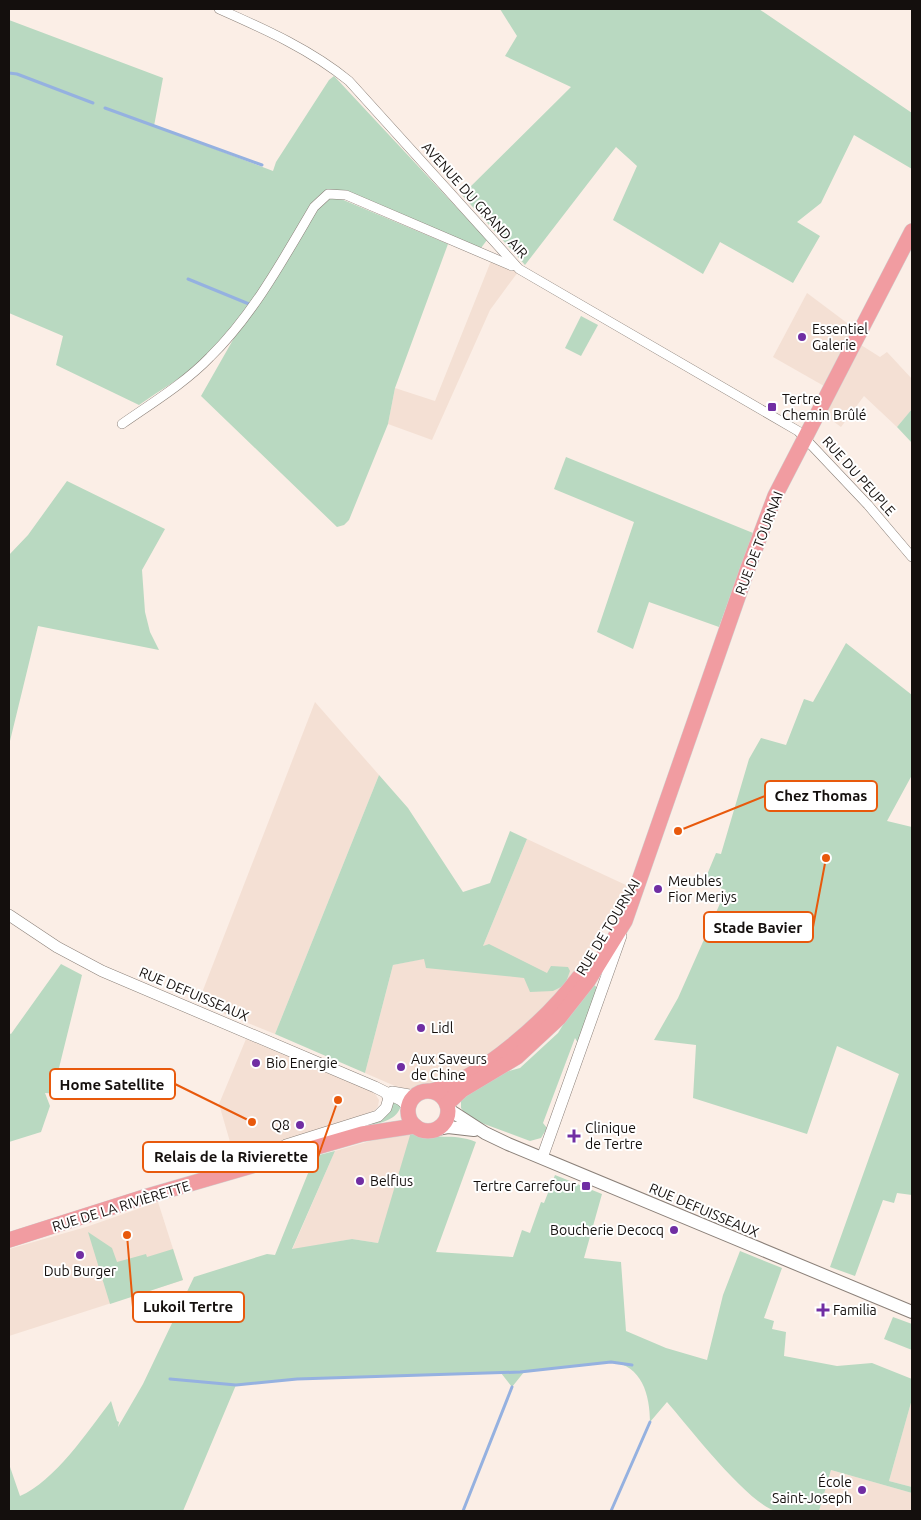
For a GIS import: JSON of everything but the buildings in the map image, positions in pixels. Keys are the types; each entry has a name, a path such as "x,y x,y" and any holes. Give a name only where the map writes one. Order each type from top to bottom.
{"main road":[{"name":"RUE DE TOURNAI","path":"448,1106 462,1090 517,1057 559,1018 588,981 625,921 748,568 776,496 912,230"},
{"name":"RUE DE TOURNAI","path":"431,1091 452,1083 509,1048 554,1006 597,951 633,883 642,871"},
{"path":"431,1091 441,1095 448,1106 446,1121 437,1129 426,1131 415,1126 411,1105 431,1091"},
{"name":"RUE DE LA RIVIÈRETTE","path":"377,1131 411,1105"},
{"name":"RUE DEFUISSEAUX","path":"448,1106 485,1133"},
{"name":"RUE DE LA RIVIÈRETTE","path":"9,1240 141,1198 377,1131 415,1126"},
{"name":"RUE DEFUISSEAUX","path":"437,1129 448,1126 462,1127 485,1133 912,1312"}],"street":[{"name":"AVENUE DU GRAND AIR","path":"219,9 297,46 332,67 349,81 519,269 805,436"},
{"path":"122,424 194,371 226,340 252,306 314,207 328,194 346,195 519,269"},
{"name":"RUE DU PEUPLE","path":"805,436 912,557"},
{"name":"RUE DEFUISSEAUX","path":"9,915 57,947 102,971 375,1087 411,1105"},
{"name":"RUE DE TOURNAI","path":"542,1158 625,921"},
{"name":"RUE DEFUISSEAUX","path":"375,1087 411,1105"},
{"path":"250,1168 286,1145 378,1116 386,1108 389,1098 386,1093"}],"shaded area":[{"path":"491,261 518,272 490,310 432,440 388,424 395,388 435,401"},
{"path":"807,293 855,329 824,386 773,357"},
{"path":"861,345 880,357 887,352 912,379 912,409 897,427 864,396 841,427 825,415"},
{"path":"315,702 379,775 275,1034 198,1003"},
{"path":"527,839 628,886 591,953 565,990 511,1042 449,1079 413,1090 395,1086 365,1073 393,965 483,946"},
{"path":"246,1039 374,1092 379,1100 378,1106 375,1110 341,1124 235,1159 219,1104"},
{"path":"402,1132 414,1134 378,1243 352,1239 292,1250 335,1151"},
{"path":"158,1202 183,1280 9,1336 9,1249 86,1227"},
{"path":"912,1399 912,1487 889,1481"},
{"name":"École Saint-Joseph","path":"831,1470 912,1493 912,1511 819,1511"}],"green space":[{"path":"500,9 759,9 912,113 912,169 854,135 821,203 797,222 820,236 793,283 720,242 703,274 613,220 637,166 616,147 525,265 462,195 571,87 505,56 517,36"},
{"path":"9,20 163,78 154,126 273,171 276,162 329,80 334,76 487,240 481,248 351,194 340,191 326,192 313,202 250,303 220,341 189,371 139,405 56,365 63,336 9,313"},
{"path":"334,196 448,244 395,388 388,424 349,520 344,525 337,527 201,396 238,331 323,200"},
{"path":"581,316 598,325 581,356 565,348"},
{"path":"912,409 912,443 897,427"},
{"path":"566,457 753,533 719,627 649,602 633,649 597,632 634,522 554,489"},
{"path":"67,481 165,529 142,570 145,612 150,632 159,650 38,626 9,745 9,555 28,535"},
{"path":"846,643 912,695 912,775 887,821 912,827 912,1195 897,1193 894,1203 883,1200 855,1276 830,1267 899,1074 837,1046 807,1134 693,1098 696,1045 654,1040 678,998 726,890 704,882 716,853 721,854 749,759 761,738 786,745 804,699 813,702"},
{"path":"379,775 408,808 463,892 490,883 510,831 527,839 483,946 489,944 547,973 551,966 568,967 570,971 565,985 553,991 530,992 524,978 426,968 424,959 393,965 365,1073 275,1034"},
{"path":"61,964 82,975 56,1080 63,1086 61,1094 45,1093 50,1106 41,1132 9,1142 9,1033 11,1034"},
{"path":"594,985 598,988 578,1043 575,1038 543,1123 547,1128 541,1138 530,1141 468,1118 461,1108 461,1101 465,1094 491,1076 520,1068 558,1033 568,1017"},
{"path":"394,1102 401,1105 396,1114 383,1122 367,1125 390,1109"},
{"path":"411,1132 428,1136 459,1137 476,1142 436,1252 513,1257 522,1230 530,1233 541,1202 544,1203 555,1175 602,1194 584,1258 621,1262 626,1331 666,1348 707,1360 723,1295 740,1251 782,1268 764,1318 774,1321 772,1329 786,1332 784,1356 837,1366 872,1363 912,1379 912,1399 889,1481 912,1487 912,1493 831,1470 819,1511 781,1512 764,1506 750,1495 719,1463 667,1402 650,1422 646,1392 637,1375 622,1364 611,1362 524,1372 512,1387 501,1373 297,1379 236,1385 183,1511 9,1511 9,1464 20,1496 33,1489 58,1467 82,1440 111,1401 117,1421 119,1422 118,1427 143,1384 194,1277 267,1254 275,1255 315,1156 335,1151 292,1249 352,1239 378,1243"},
{"path":"88,1232 112,1248 117,1262 146,1254 147,1257 173,1249 183,1280 110,1304"},
{"path":"893,1317 912,1324 912,1350 884,1339"}],"waterway":[{"path":"9,73 17,74 93,103"},
{"path":"105,108 262,165"},
{"path":"188,279 249,304"},
{"path":"170,1379 236,1385 297,1379 520,1372 611,1362 632,1365"},
{"path":"463,1511 512,1387"},
{"path":"611,1511 650,1422"}],"place":[{"name":"Essentiel Galerie","path":"802,337"},
{"name":"Tertre Chemin Brûlé","path":"772,407"},
{"name":"Chez Thomas","path":"678,831"},
{"name":"Stade Bavier","path":"826,858"},
{"name":"Meubles Fior Meriys","path":"658,889"},
{"name":"Lidl","path":"421,1028"},
{"name":"Bio Energie","path":"256,1063"},
{"name":"Aux Saveurs de Chine","path":"401,1067"},
{"name":"Relais de la Rivierette","path":"338,1100"},
{"name":"Home Satellite","path":"252,1122"},
{"name":"Q8","path":"300,1125"},
{"name":"Clinique de Tertre","path":"574,1136"},
{"name":"Belfius","path":"360,1181"},
{"name":"Tertre Carrefour","path":"586,1186"},
{"name":"Boucherie Decocq","path":"674,1230"},
{"name":"Lukoil Tertre","path":"127,1235"},
{"name":"Dub Burger","path":"80,1255"},
{"name":"Familia","path":"823,1310"},
{"name":"École Saint-Joseph","path":"862,1490"}]}
